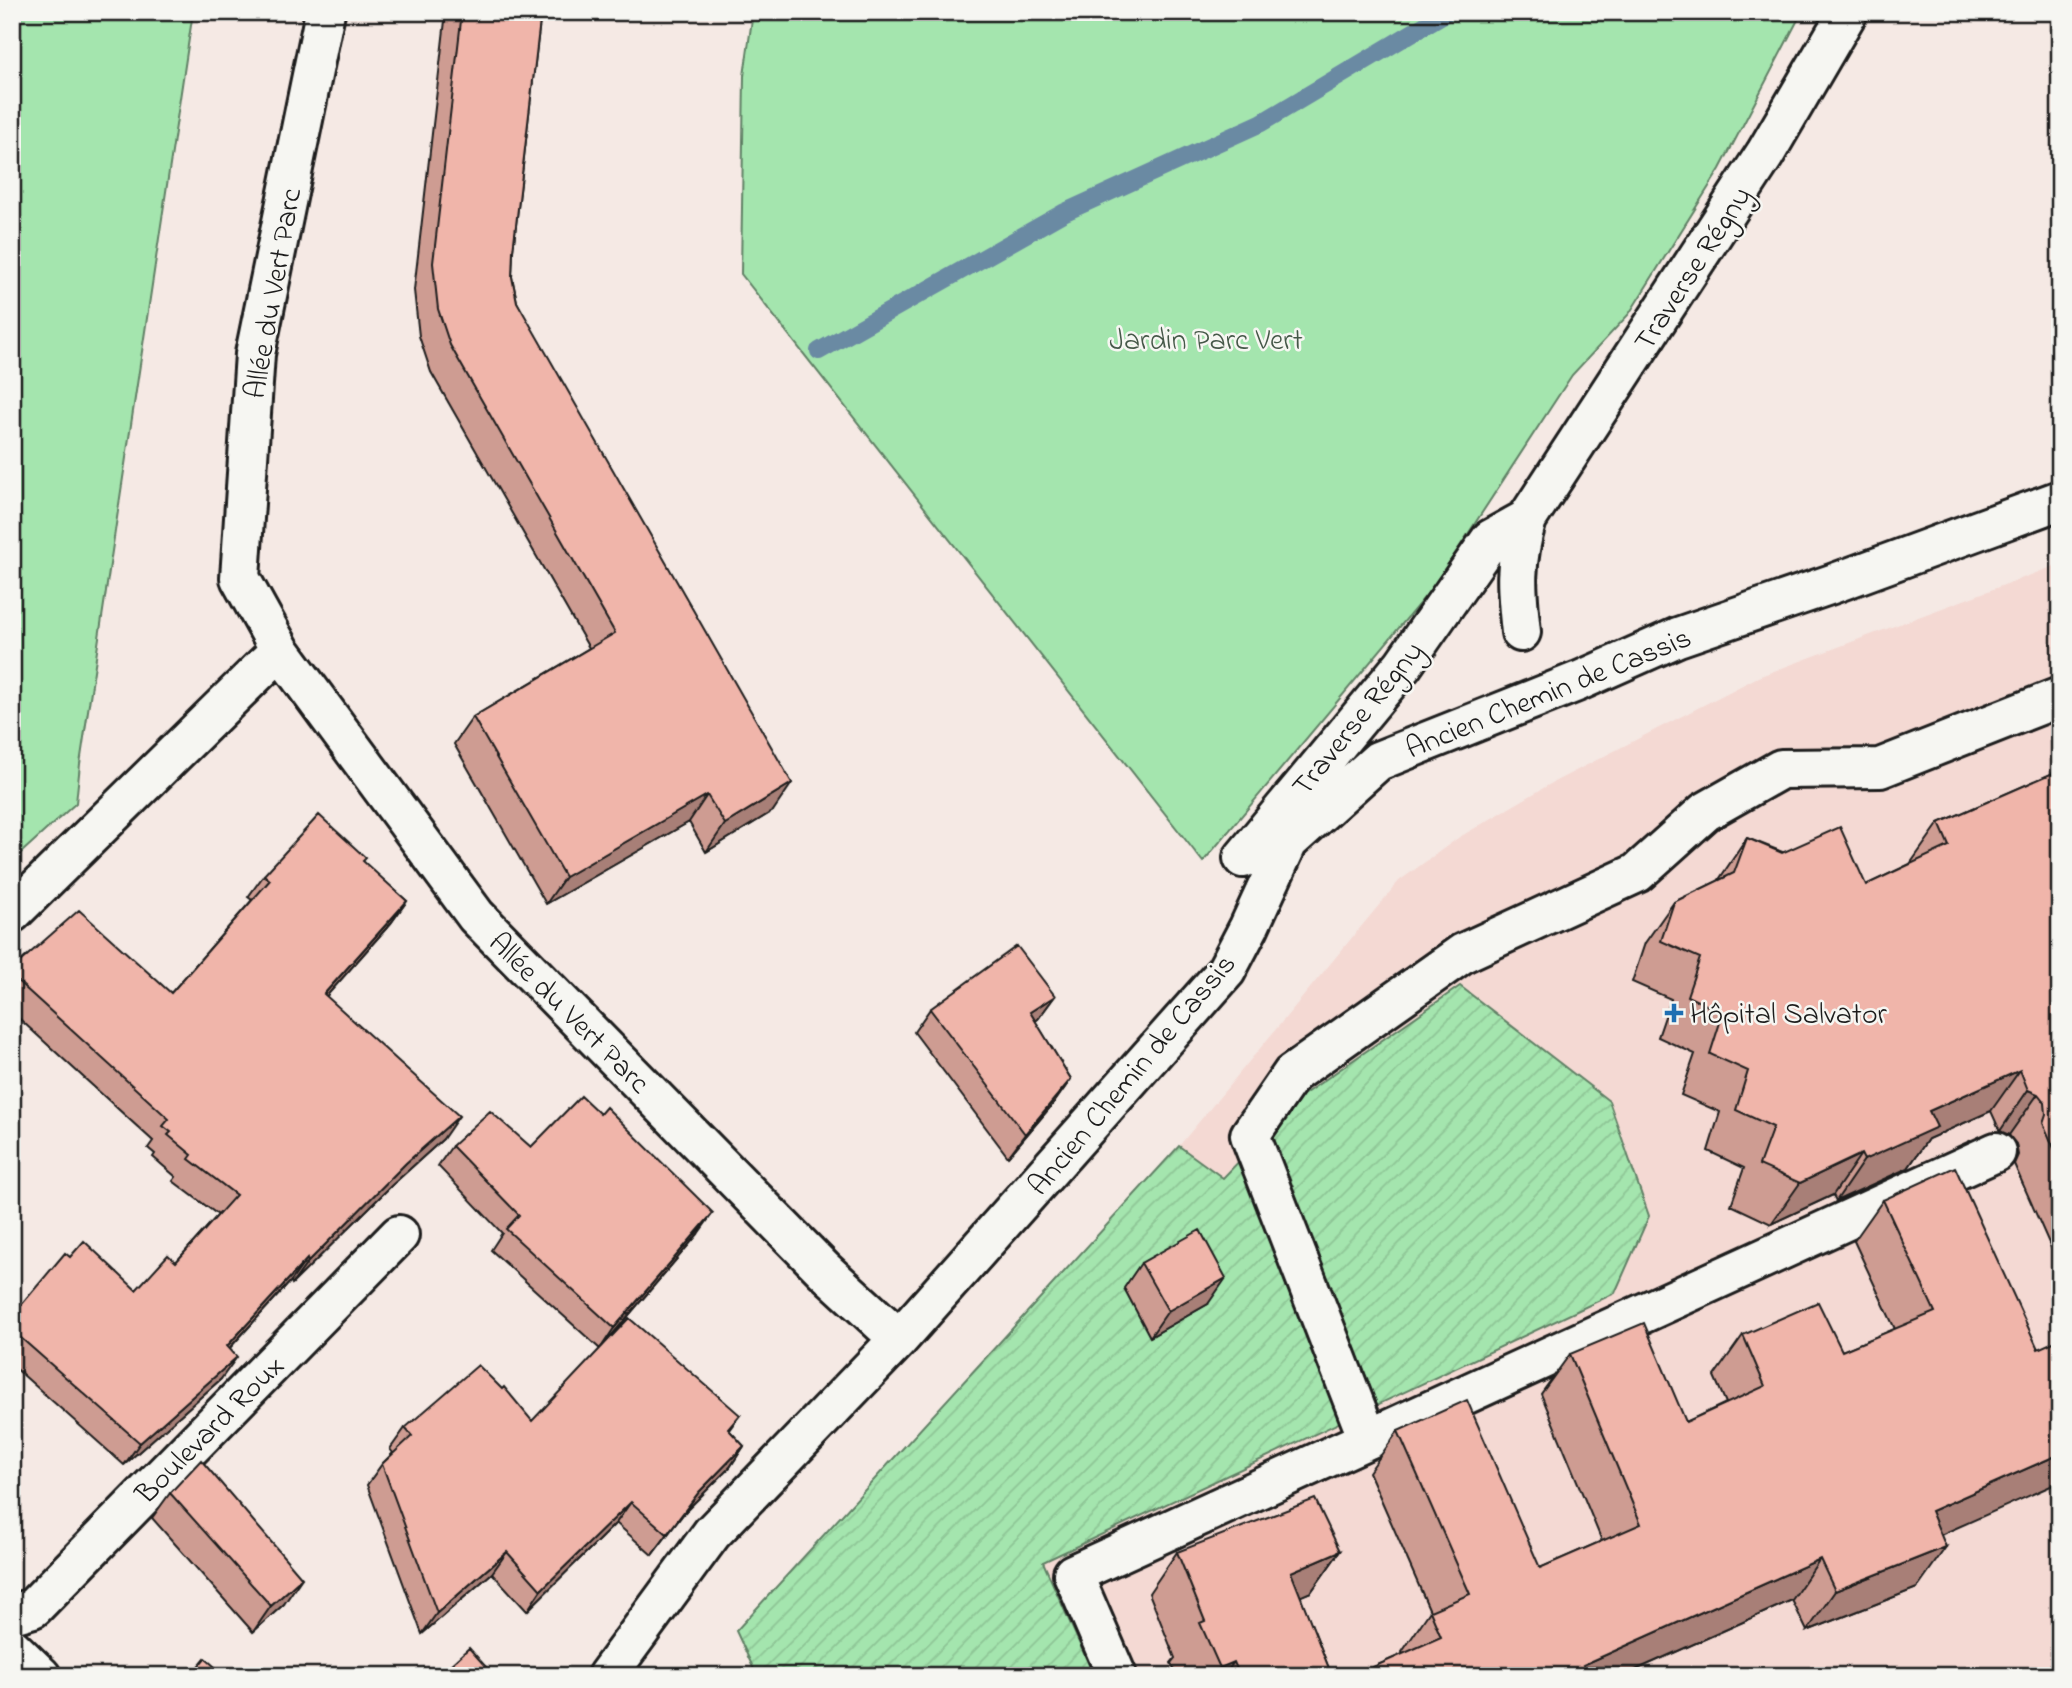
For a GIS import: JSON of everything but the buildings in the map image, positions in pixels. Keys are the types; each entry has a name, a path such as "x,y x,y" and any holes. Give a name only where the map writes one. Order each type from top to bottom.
{"street":[{"name":"Allée du Vert Parc","path":"325,12 255,354 240,578 280,650 476,916 824,1270 900,1339"},
{"name":"Traverse Régny","path":"1521,632 1515,583 1519,546 1527,519 1765,155 1848,12"},
{"name":"Ancien Chemin de Cassis","path":"607,1676 712,1533 900,1339 1226,971 1288,842 1378,761 1579,681 1678,636 1832,584 2060,500"},
{"name":"Traverse Régny","path":"1243,858 1403,665 1491,539 1527,519"},
{"path":"12,913 280,650"},
{"path":"1368,1439 1250,1135 1292,1074 1463,953 1637,873 1705,812 1781,769 1881,768 2060,697"},
{"path":"1117,1676 1073,1574 1996,1152"},
{"name":"Boulevard Roux","path":"12,1614 33,1608 399,1235"},
{"path":"12,1648 41,1676"}],"shaded area":[{"name":"Hôpital Salvator","path":"2060,564 2060,1676 757,1676 736,1631 1179,1146 1399,881 1458,838 1552,783 1758,677"}],"green space":[{"path":"12,12 193,12 76,803 12,861"},
{"name":"Jardin Parc Vert","path":"753,12 1802,12 1720,169 1629,314 1572,375 1434,586 1203,862 741,274 744,76"},
{"path":"1460,986 1609,1101 1649,1216 1615,1293 1043,1562 1094,1676 757,1676 736,1631 1179,1146 1223,1178 1303,1095"}],"waterway":[{"path":"819,351 1063,213 1261,123 1447,12"}],"place":[{"name":"Hôpital Salvator","path":"1674,1013"}]}
